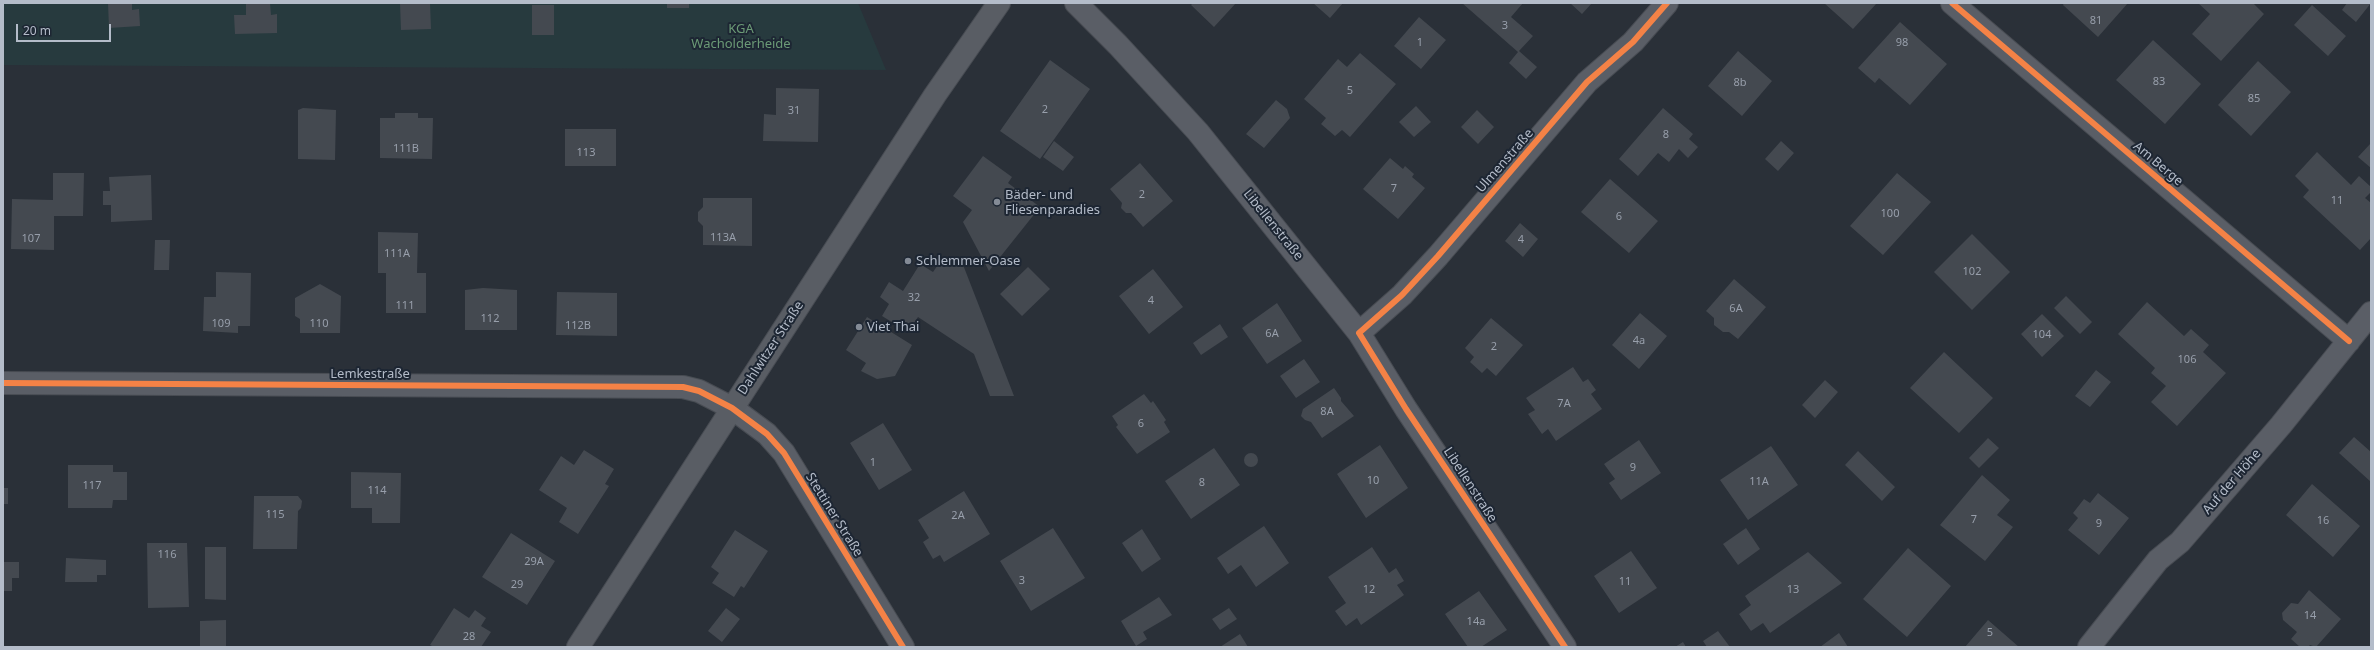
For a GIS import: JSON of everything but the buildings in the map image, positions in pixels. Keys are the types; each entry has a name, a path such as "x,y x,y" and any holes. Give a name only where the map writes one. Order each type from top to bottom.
{"main road":[{"name":"Dahlwitzer Straße","path":"578,647 912,130 999,3"}],"street":[{"name":"Libellenstraße","path":"1076,3 1118,45 1198,132 1359,333 1406,409 1565,647"},
{"name":"Ulmenstraße","path":"1359,333 1402,295 1438,256 1587,82 1633,42 1667,3"},
{"name":"Am Berge","path":"1952,3 2349,341"},
{"name":"Auf der Höhe","path":"2089,647 2158,560 2180,542 2371,313"},
{"name":"Lemkestraße","path":"3,384 683,386 699,391 732,408"},
{"name":"Stettiner Straße","path":"732,408 767,434 784,454 903,647"}],"green space":[{"name":"KGA Wacholderheide","path":"3,3 858,3 886,70 3,65"}],"cycle path":[{"path":"1565,647 1406,409 1359,333 1402,295 1438,256 1587,82 1633,42 1667,3"},
{"path":"1952,3 2349,341"},
{"path":"3,383 683,387 699,391 732,408 767,434 784,453 903,647"}],"place":[{"name":"Bäder- und Fliesenparadies","path":"997,202"},
{"name":"Schlemmer-Oase","path":"908,261"},
{"name":"Viet Thai","path":"859,327"}]}
